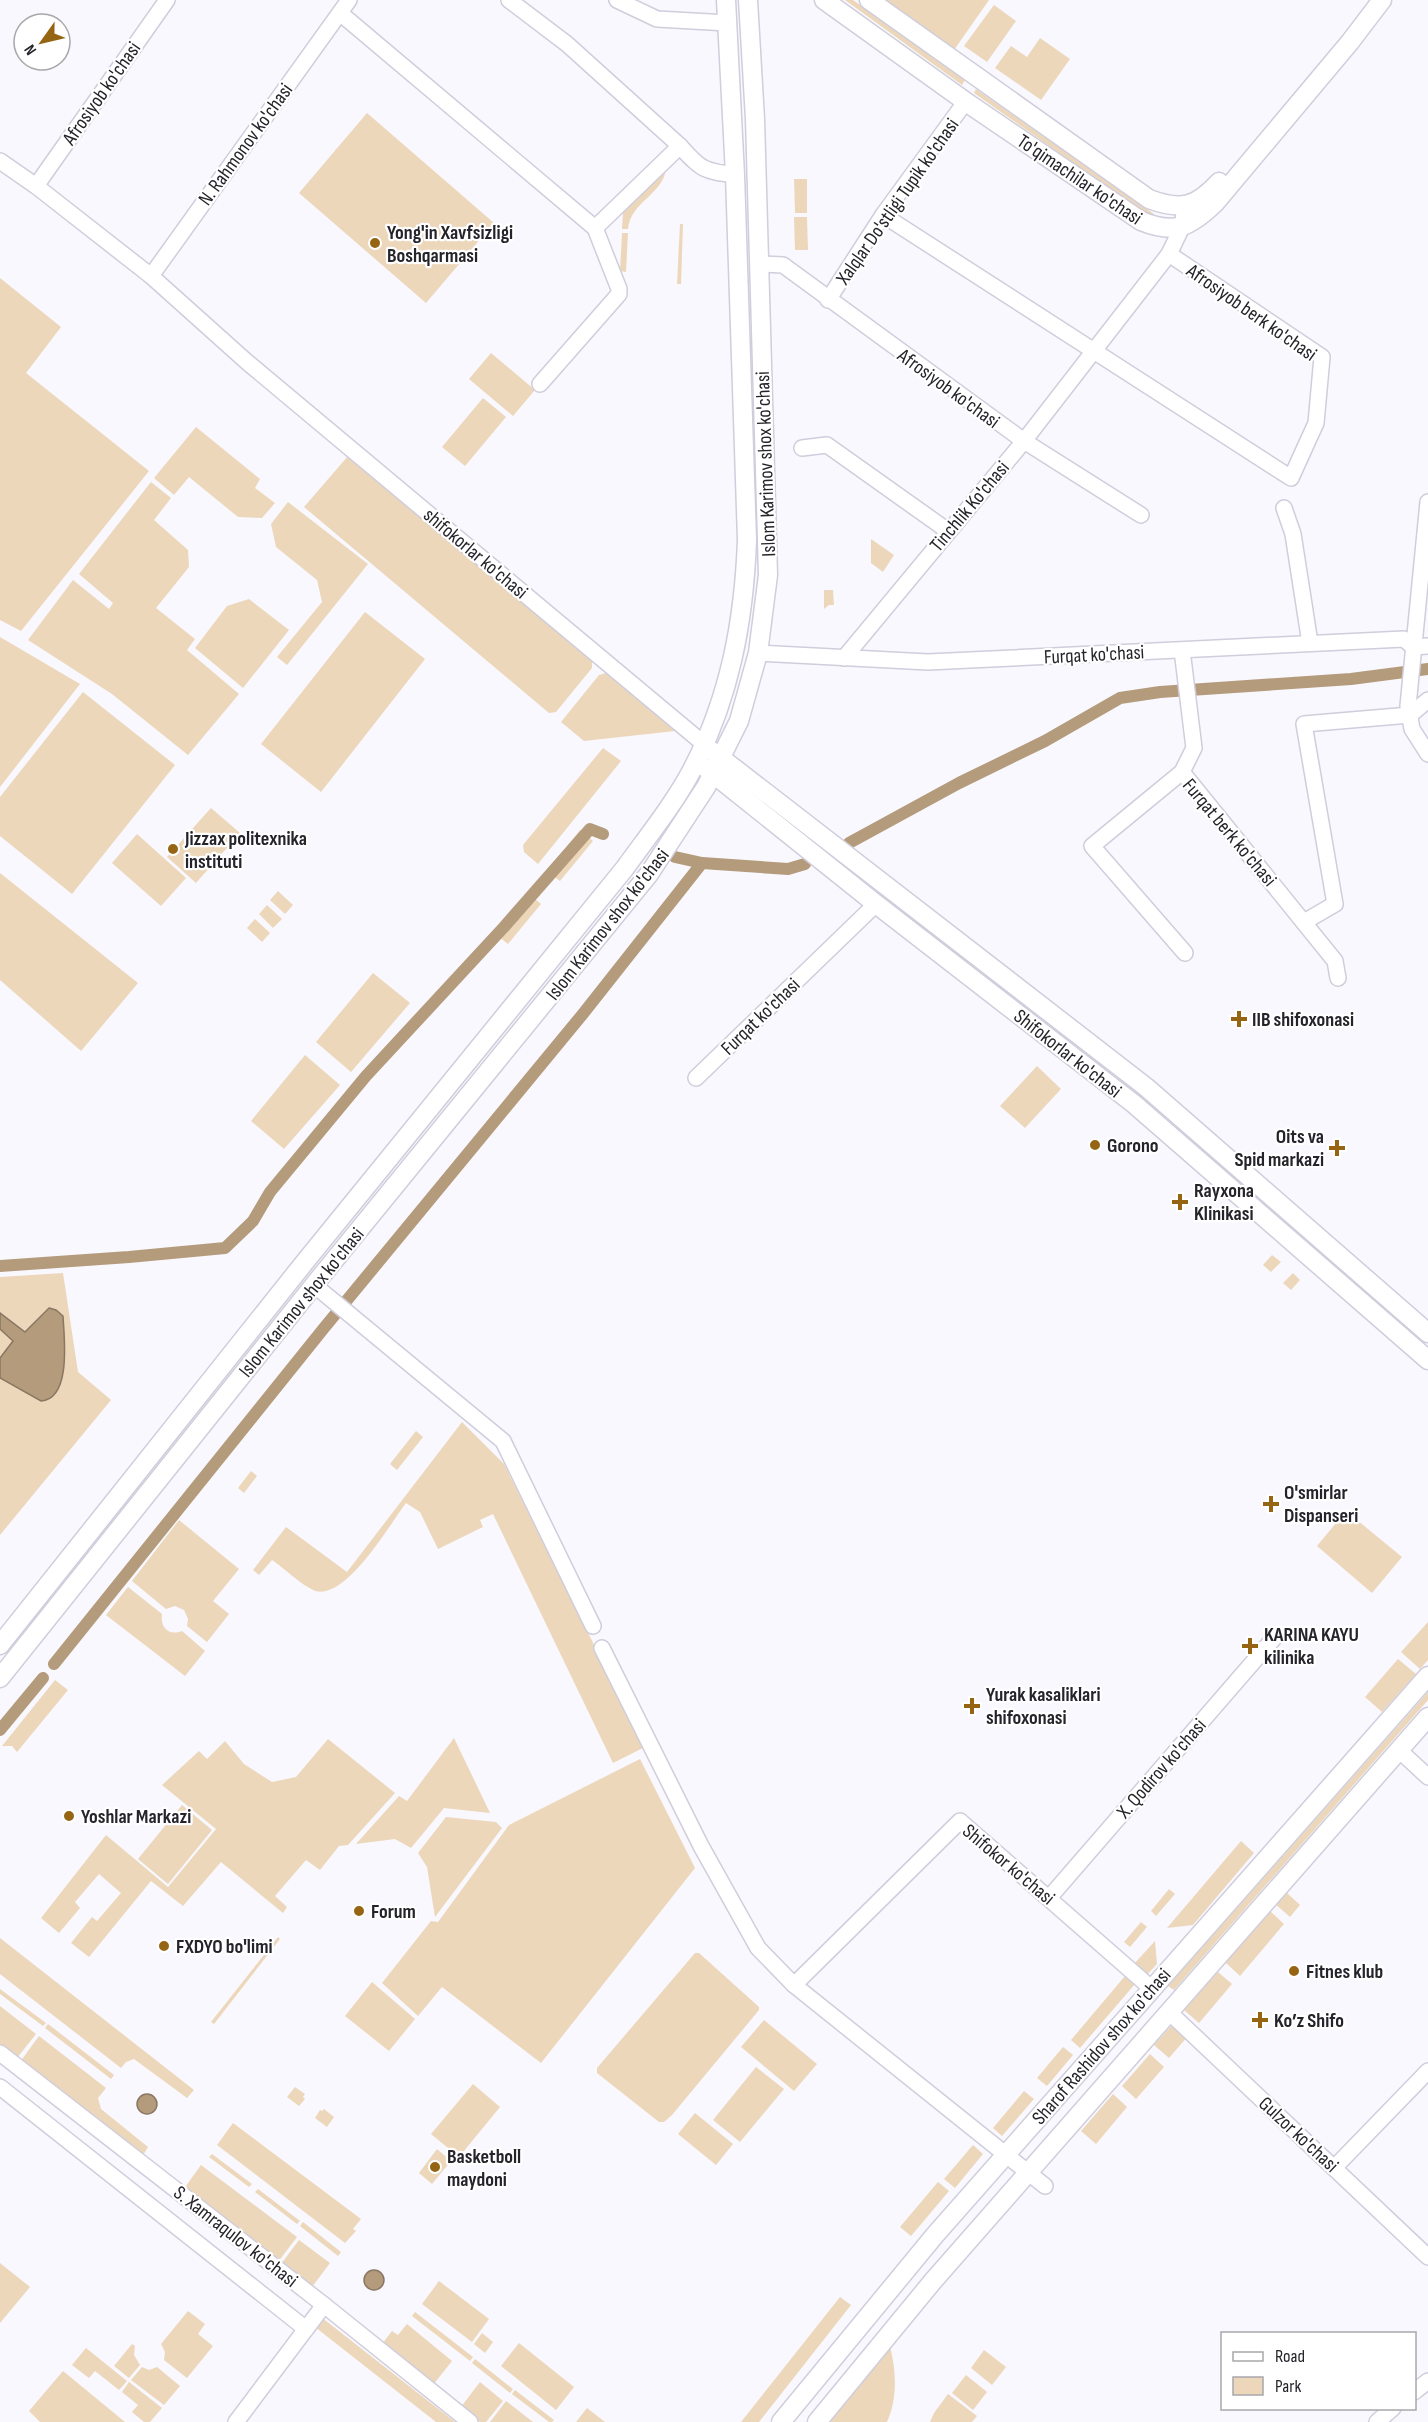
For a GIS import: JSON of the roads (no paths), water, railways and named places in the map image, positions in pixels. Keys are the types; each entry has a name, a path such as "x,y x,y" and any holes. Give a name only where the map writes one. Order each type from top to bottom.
{"main road":[{"name":"Islom Karimov shox ko'chasi","path":"0,1645 304,1263 625,868 673,801 704,744 736,649 745,590 747,540 735,175 726,0"},
{"name":"To'qimachilar ko'chasi","path":"824,0 968,103 1141,221 1157,228 1182,227"},
{"name":"To'qimachilar ko'chasi","path":"869,0 1149,199 1164,204 1185,206"},
{"path":"1185,206 1208,194 1223,178 1369,0"},
{"path":"1182,227 1202,216 1215,203 1350,42 1382,0"},
{"name":"Islom Karimov shox ko'chasi","path":"0,1678 315,1285 643,882 691,812 717,767 738,722 758,653 768,575 750,3"},
{"path":"968,103 966,90 970,84 984,81"},
{"name":"Shifokorlar ko'chasi","path":"704,744 717,767 876,904 1134,1104 1425,1352"},
{"name":"Shifokorlar ko'chasi","path":"696,761 717,767 1146,1087 1428,1333"},
{"name":"Sharof Rashidov shox ko'chasi","path":"781,2422 935,2235 1428,1676"},
{"name":"Sharof Rashidov shox ko'chasi","path":"817,2422 894,2326 1428,1717"},
{"path":"1100,2047 1093,2060 1096,2072 1103,2076 1117,2072"}],"street":[{"name":"Afrosiyob ko'chasi","path":"36,186 166,0"},
{"name":"N. Rahmonov ko'chasi","path":"151,276 349,0"},
{"path":"509,0 567,44 680,146 696,164 707,171 735,175"},
{"path":"617,0 657,19 728,23"},
{"path":"340,13 595,228 620,294 540,384"},
{"name":"Xalqlar Do'stligi Tupik ko'chasi","path":"828,300 883,215 968,103"},
{"path":"595,228 680,146"},
{"name":"shifokorlar ko'chasi","path":"0,161 36,186 151,276 248,362 704,744"},
{"path":"1169,254 1182,227 1185,206"},
{"name":"Afrosiyob berk ko'chasi","path":"883,215 1093,352 1291,478 1316,423 1322,357 1169,254 1093,352"},
{"name":"Afrosiyob ko'chasi","path":"760,264 783,266 1024,441 1141,515"},
{"name":"Tinchlik Ko'chasi","path":"844,658 1024,441 1093,352"},
{"path":"802,448 827,445 948,531"},
{"path":"1428,502 1420,647 1409,694 1412,729 1428,754"},
{"path":"1284,508 1293,534 1310,644"},
{"name":"Furqat ko'chasi","path":"758,653 928,662 1404,639 1420,647"},
{"path":"1182,650 1194,748 1182,772"},
{"path":"1304,922 1335,904 1304,724 1410,715 1428,700"},
{"name":"Furqat berk ko'chasi","path":"1185,953 1092,846 1182,772 1335,961 1338,978"},
{"name":"Furqat ko'chasi","path":"696,1078 876,904"},
{"path":"315,1285 503,1441 593,1626"},
{"name":"X. Qodirov ko'chasi","path":"1049,1898 1274,1638"},
{"path":"602,1648 701,1846 758,1948 794,1985 1045,2186"},
{"path":"1400,1750 1428,1777"},
{"name":"Shifokor ko'chasi","path":"794,1985 960,1821 1151,1988"},
{"name":"Gulzor ko'chasi","path":"1169,2012 1428,2257"},
{"name":"S. Xamraqulov ko'chasi","path":"0,2053 324,2305 470,2422"},
{"path":"1334,2168 1428,2071"},
{"path":"0,2087 306,2329"},
{"path":"236,2422 324,2305"},
{"path":"1416,2390 1428,2381"},
{"path":"1377,2422 1393,2410"}],"waterway":[{"path":"849,843 959,783 1045,741 1120,698 1160,692 1351,679 1428,669"},
{"path":"0,1266 225,1248 253,1221 270,1192 366,1076 504,927 590,829 603,834"},
{"path":"675,857 702,863 788,869 805,864"},
{"path":"54,1664 324,1328 582,1015 702,863"},
{"path":"0,1730 43,1678"}],"place":[{"name":"Yong'in Xavfsizligi Boshqarmasi","path":"375,243"},
{"name":"Jizzax politexnika instituti","path":"173,849"},
{"name":"IIB shifoxonasi","path":"1239,1019"},
{"name":"Gorono","path":"1095,1145"},
{"name":"Oits va Spid markazi","path":"1337,1148"},
{"name":"Rayxona Klinikasi","path":"1180,1202"},
{"name":"O'smirlar Dispanseri","path":"1271,1504"},
{"name":"KARINA KAYU kilinika","path":"1250,1646"},
{"name":"Yurak kasaliklari shifoxonasi","path":"972,1706"},
{"name":"Yoshlar Markazi","path":"69,1816"},
{"name":"Forum","path":"359,1911"},
{"name":"FXDYO bo'limi","path":"164,1946"},
{"name":"Fitnes klub","path":"1294,1971"},
{"name":"Ko’z Shifo","path":"1260,2020"},
{"name":"Basketboll maydoni","path":"435,2167"}]}
